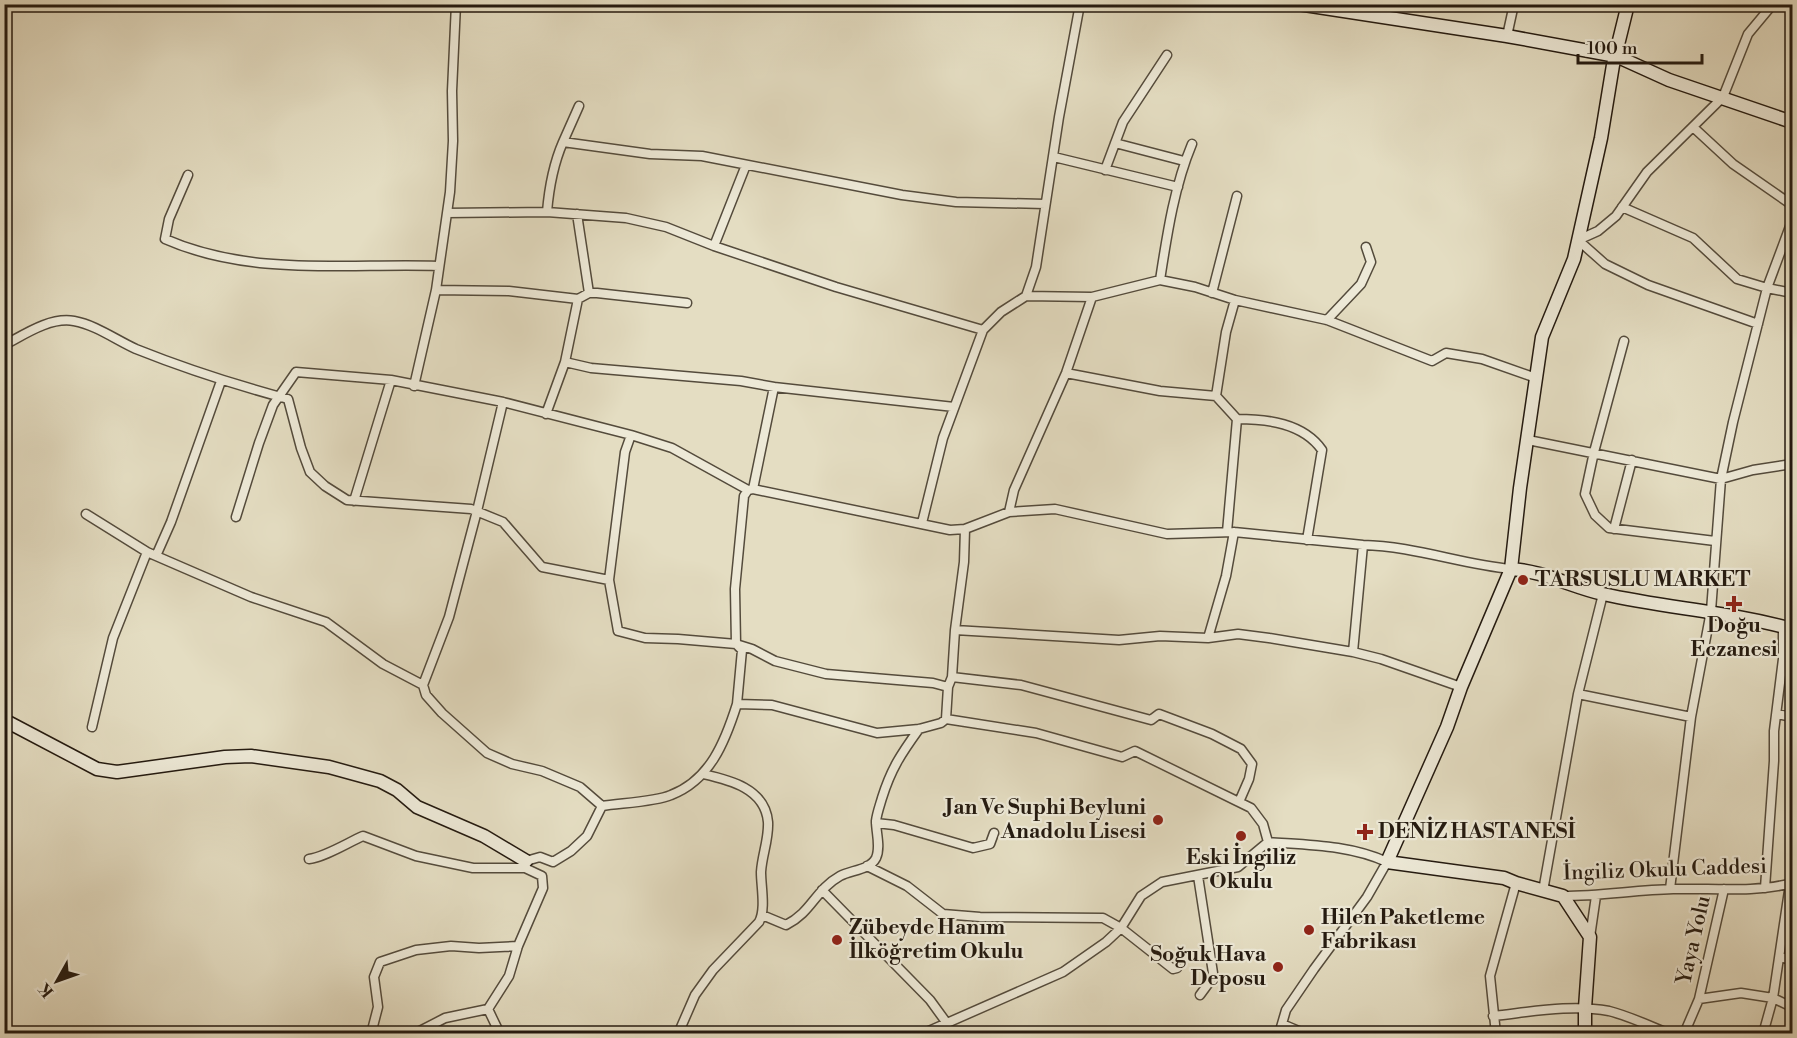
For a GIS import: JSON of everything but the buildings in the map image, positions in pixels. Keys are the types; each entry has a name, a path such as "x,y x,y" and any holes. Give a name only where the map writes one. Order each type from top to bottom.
{"street":[{"path":"414,386 436,290 447,213 453,141 452,91 456,4"},
{"path":"1026,296 1036,267 1059,117 1080,4"},
{"path":"1298,4 1508,36 1616,56 1669,80 1792,122"},
{"path":"1508,36 1514,4"},
{"path":"1279,1034 1286,1010 1367,897 1387,861 1447,727 1461,687 1511,569 1520,488 1542,337 1574,259 1628,4"},
{"path":"1578,240 1598,231 1616,216 1647,172 1723,97 1748,34 1773,4"},
{"path":"1105,170 1131,107 1167,55"},
{"path":"547,212 556,158 579,106"},
{"path":"1693,127 1733,164 1792,205"},
{"path":"562,142 658,155 702,156 902,195 956,202 1045,204"},
{"path":"1115,143 1184,161"},
{"path":"1160,280 1184,161 1192,144"},
{"path":"1054,158 1178,187"},
{"path":"714,246 746,165"},
{"path":"188,175 169,219 165,239 177,244 236,261 292,265 438,266"},
{"path":"1212,292 1237,196"},
{"path":"1622,207 1693,238 1737,279 1792,293"},
{"path":"447,213 547,212 626,218 666,227 836,288 983,330"},
{"path":"577,214 589,293"},
{"path":"1670,889 1691,717 1711,611 1721,478 1767,288 1792,221"},
{"path":"1578,240 1605,264 1640,281 1758,324"},
{"path":"1327,320 1346,302 1364,278 1371,262 1366,247"},
{"path":"921,523 943,438 983,330 1001,312 1026,296 1092,297 1160,280 1195,287 1235,300 1327,320 1432,361 1446,353 1482,359 1536,378"},
{"path":"436,290 509,291 578,299 589,293 687,303"},
{"path":"1009,512 1014,490 1065,373 1092,297"},
{"path":"546,414 565,362 578,299"},
{"path":"1216,396 1226,332 1235,300"},
{"path":"4,342 10,342 42,326 74,321 135,348 221,381 288,399 310,472 347,500 441,506 477,511 503,522 542,567 609,580"},
{"path":"1624,341 1593,452 1586,494 1595,515 1609,528 1715,541"},
{"path":"565,362 591,368 741,381 774,387 954,407"},
{"path":"236,517 259,443 278,397 296,372 391,380 503,402 672,448 751,490 950,530 965,529 1009,512 1055,509 1167,534 1230,532 1403,549 1482,566 1528,570 1603,594 1711,611 1788,628 1774,731 1765,888"},
{"path":"1065,373 1160,392 1216,396 1237,419 1226,576 1208,638"},
{"path":"354,501 391,380"},
{"path":"156,556 171,522 221,381"},
{"path":"503,402 449,617 423,685 426,695 442,713 487,753 512,764 542,771 580,787 602,806 669,796 688,786 703,774 715,759 727,736 736,704 742,650 736,644 735,589 744,496 751,490 774,387"},
{"path":"1237,419 1261,419 1283,424 1304,432 1322,450 1307,540"},
{"path":"631,435 625,452 609,580 618,631 630,636 645,638 736,644 775,661 814,672 848,678 933,683 948,687"},
{"path":"1528,440 1632,460 1689,474 1721,478 1792,464"},
{"path":"1614,529 1632,460"},
{"path":"86,514 147,552 251,597 326,622 382,664 423,685"},
{"path":"946,719 964,562 965,529"},
{"path":"1353,652 1363,546"},
{"path":"92,727 113,638 147,552"},
{"path":"1543,891 1578,694 1603,594"},
{"path":"955,630 1119,640 1160,636 1208,638 1238,634 1353,652 1381,659 1461,687"},
{"path":"952,677 1021,686 1151,720 1159,714 1212,734 1241,749 1252,764 1249,779 1239,802"},
{"path":"1578,694 1691,717"},
{"path":"736,704 772,705 877,733 919,729 941,723 946,719 1036,733 1122,757 1135,751 1251,808 1263,824 1268,842 1238,867 1162,882 1141,896 1121,928 1087,957 1044,982 922,1034"},
{"path":"1777,714 1792,717"},
{"path":"4,720 96,769 117,771 225,757 251,756 339,770 389,785 417,807 484,836 542,876 543,888 518,946 509,976 488,1009 446,1018 414,1034"},
{"path":"762,915 786,925 804,914 822,890 841,875 867,866 876,859 878,850 876,823 881,803 894,764 919,729"},
{"path":"678,1034 695,995 713,970 759,922 762,915 761,870 768,822 765,809 752,793 740,784 703,774"},
{"path":"309,859 320,858 333,849 363,836 416,856 473,868 525,864 540,857 554,862 587,837 602,806"},
{"path":"876,823 894,825 973,848 990,844 994,833"},
{"name":"İngiliz Okulu Caddesi","path":"1268,842 1349,849 1371,854 1387,861 1504,878 1563,896 1596,896 1670,889 1765,888 1791,884"},
{"path":"867,866 906,886 943,914 1103,918 1121,928 1173,969 1177,968"},
{"path":"1198,876 1213,973 1211,980 1200,995"},
{"path":"1496,1034 1490,976 1516,883"},
{"path":"1763,1034 1773,998 1789,914 1791,884"},
{"name":"Yaya Yolu","path":"1684,1034 1699,999 1724,889"},
{"path":"822,890 930,1000 946,1022"},
{"path":"1563,896 1590,937"},
{"path":"1585,1034 1590,937 1596,896"},
{"path":"371,1034 378,1007 374,977 380,962 416,950 451,946 479,948 518,946"},
{"path":"1780,957 1792,960"},
{"path":"1699,999 1741,993 1773,998 1792,1007"},
{"path":"1493,1016 1541,1010 1585,1008 1610,1012 1670,1034"},
{"path":"488,1009 500,1034"},
{"path":"1282,1024 1306,1034"}],"place":[{"name":"TARSUSLU MARKET","path":"1523,580"},
{"name":"Doğu Eczanesi","path":"1734,604"},
{"name":"Jan Ve Suphi Beyluni Anadolu Lisesi","path":"1158,820"},
{"name":"DENİZ HASTANESİ","path":"1365,832"},
{"name":"Eski İngiliz Okulu","path":"1241,836"},
{"name":"Hilen Paketleme Fabrikası","path":"1309,930"},
{"name":"Zübeyde Hanım İlköğretim Okulu","path":"837,940"},
{"name":"Soğuk Hava Deposu","path":"1278,967"}]}
